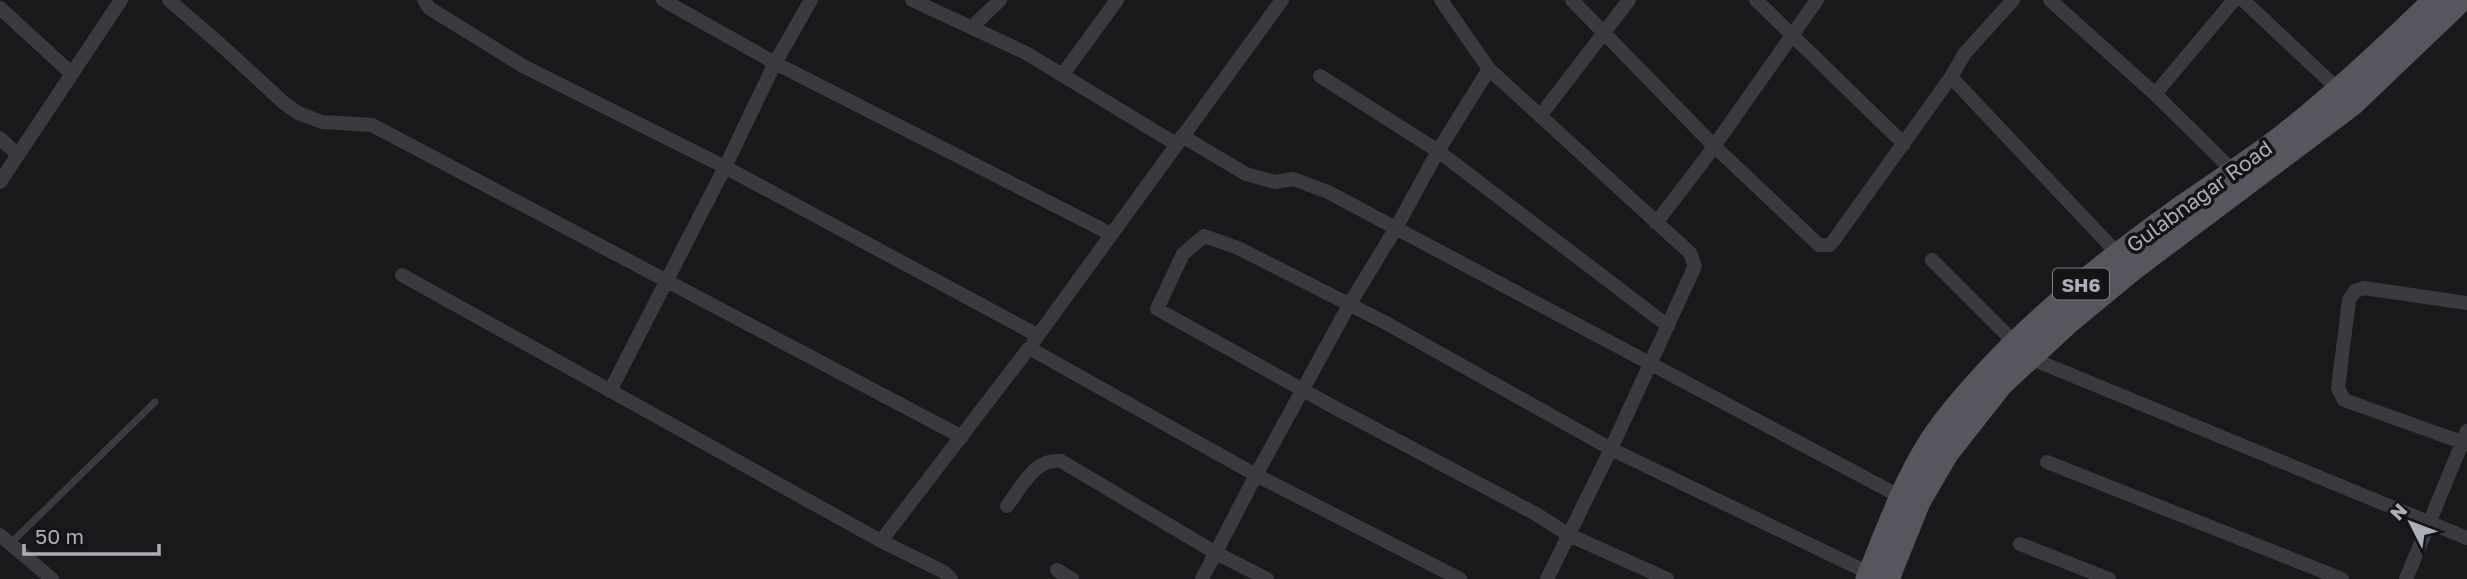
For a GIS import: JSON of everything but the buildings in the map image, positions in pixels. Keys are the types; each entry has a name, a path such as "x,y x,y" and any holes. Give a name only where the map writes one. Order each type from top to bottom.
{"main road":[{"name":"SH6","path":"2382,64 2434,0"},
{"name":"SH6","path":"2382,64 2462,0"},
{"name":"Gulabnagar Road","path":"1875,577 1901,497 1919,459 1943,423 2022,350 2136,268 2346,97 2382,64"},
{"name":"Gulabnagar Road","path":"1875,577 1947,454 2002,384 2053,306 2118,254 2283,135 2346,97"}],"street":[{"path":"0,182 121,0"},
{"path":"169,0 298,113 322,122 372,125 962,437"},
{"path":"424,0 429,8 523,66 725,167 1033,341 1256,475 1460,579"},
{"path":"663,0 775,63 1111,234"},
{"path":"610,391 775,63 810,0"},
{"path":"912,0 972,27 1063,74 1179,140 1246,174 1275,182 1293,179 1328,192 1901,497"},
{"path":"972,27 1000,0"},
{"path":"1063,74 1117,0"},
{"path":"881,541 962,437 1282,0"},
{"path":"1441,0 1489,69 1690,253 1695,266 1611,449 1547,579"},
{"path":"1572,0 1714,146 1815,242 1824,247 1835,240 1951,77 1965,53 2013,0"},
{"path":"1540,116 1629,0"},
{"path":"1756,0 1904,144"},
{"path":"1656,223 1714,146 1816,0"},
{"path":"2050,0 2155,94 2233,171"},
{"path":"2155,94 2234,0"},
{"path":"2243,0 2346,97"},
{"path":"0,8 72,74"},
{"path":"1202,579 1349,305 1489,69"},
{"path":"1320,76 1438,151 1668,326"},
{"path":"1951,77 2118,254"},
{"path":"0,138 18,155"},
{"path":"1667,579 1569,535 1536,514 1157,309 1184,254 1205,236 1238,248 1349,305 1611,449 1875,577"},
{"path":"1932,260 2022,350 2467,538"},
{"path":"402,275 881,541 944,572 951,579"},
{"path":"2406,579 2465,439 2344,400 2338,388 2349,300 2355,291 2364,288 2467,303"},
{"path":"1007,506 1037,466 1049,460 1061,461 1267,579"},
{"path":"2046,462 2342,579"},
{"path":"6,539 51,579"},
{"path":"2020,544 2109,579"},
{"path":"1056,570 1072,579"}],"lane":[{"path":"6,539 155,402"}]}
